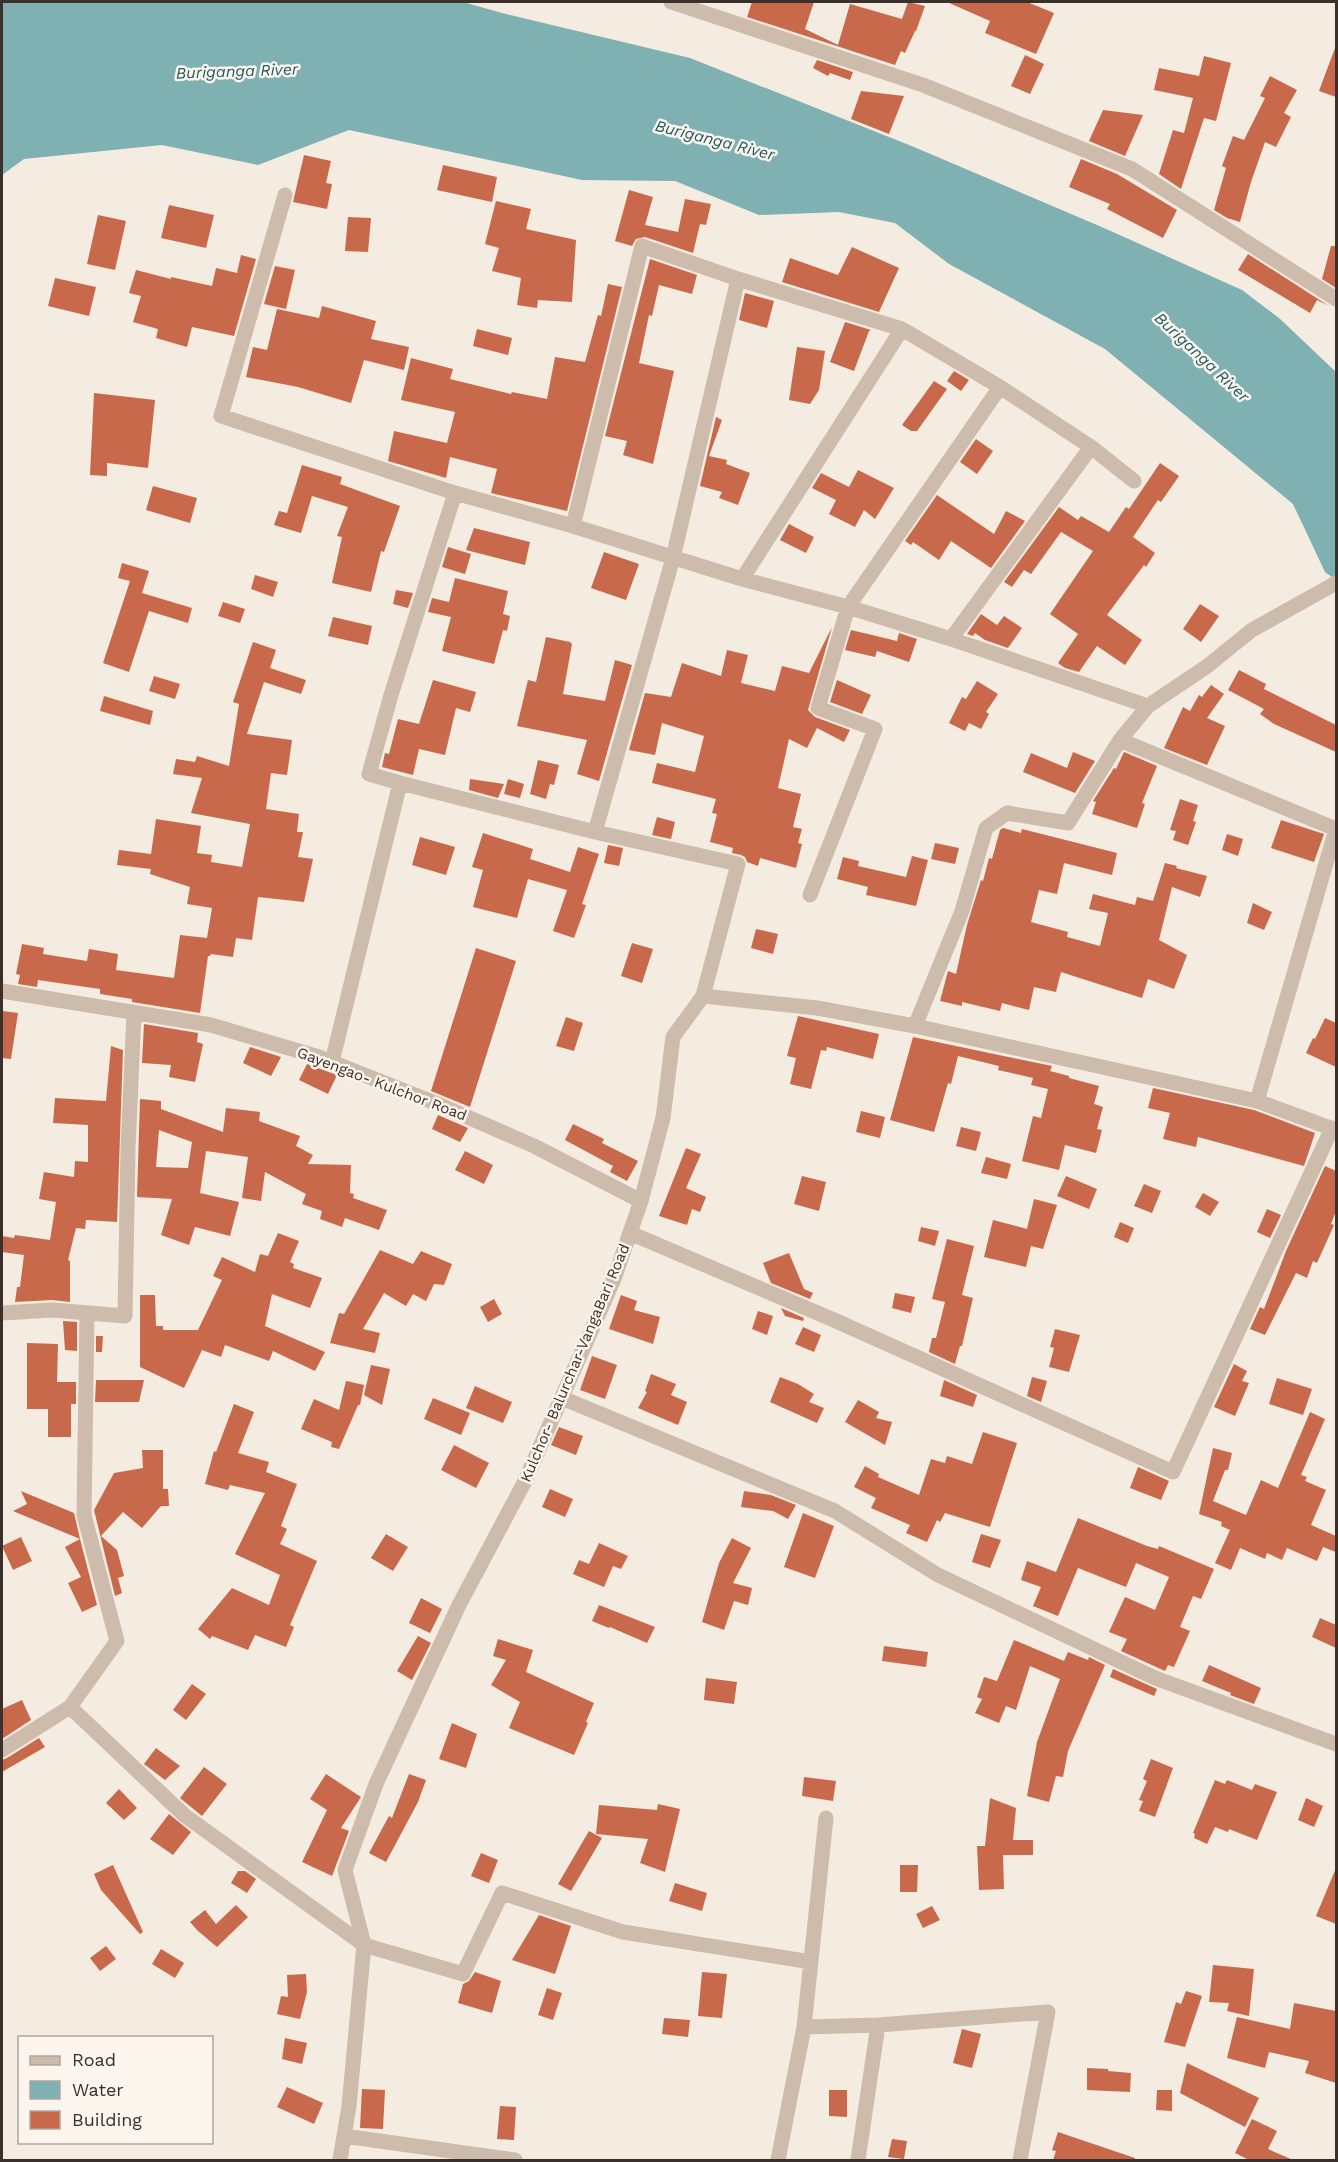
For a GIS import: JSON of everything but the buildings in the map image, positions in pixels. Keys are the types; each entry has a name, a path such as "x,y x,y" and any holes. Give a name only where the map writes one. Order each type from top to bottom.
{"street":[{"path":"671,2 922,85 1132,169 1336,299"},
{"path":"285,195 221,416 454,493 573,526 742,579 848,607 951,639 1148,706"},
{"path":"573,526 642,246 738,279 902,329 1000,387 1091,447 1134,481"},
{"path":"595,832 673,558 738,279"},
{"path":"742,579 902,329"},
{"path":"810,895 875,729 818,708 848,607 1000,387"},
{"path":"951,639 1091,447"},
{"path":"454,493 391,694 369,774 595,832 738,864 703,996 817,1008 915,1026 1257,1101 1334,1129 1173,1472 845,1325 630,1233"},
{"path":"915,1026 962,911 986,828 1007,813 1068,823 1120,740 1148,706 1206,667 1252,630 1336,583"},
{"path":"1120,740 1336,829 1257,1101"},
{"path":"332,1062 400,783"},
{"name":"Gayengao- Kulchor Road","path":"2,991 211,1025 332,1062 534,1146 641,1201"},
{"name":"Kulchor- Balurchar-VangaBari Road","path":"340,2160 349,2106 364,1946 345,1870 376,1784 459,1605 524,1483 614,1279 641,1201 663,1118 673,1037 703,996"},
{"path":"2,1313 53,1310 125,1316 128,1149 134,1013"},
{"path":"2,1750 70,1707 117,1641 84,1515 87,1313"},
{"path":"562,1398 835,1511 938,1575 1155,1678 1336,1744"},
{"path":"70,1707 184,1815 364,1946 463,1974 502,1893 623,1932 811,1962"},
{"path":"778,2160 804,2027 826,1818"},
{"path":"804,2027 878,2025 1048,2012 1020,2160"},
{"path":"858,2160 878,2025"},
{"path":"344,2136 515,2160"}],"water":[{"name":"Buriganga River","path":"2,2 463,2 690,58 914,147 1104,228 1242,290 1279,318 1336,372 1336,580 1325,572 1293,504 1105,349 949,264 895,223 839,212 759,215 675,181 582,180 349,130 258,165 162,145 24,159 2,175"}]}
